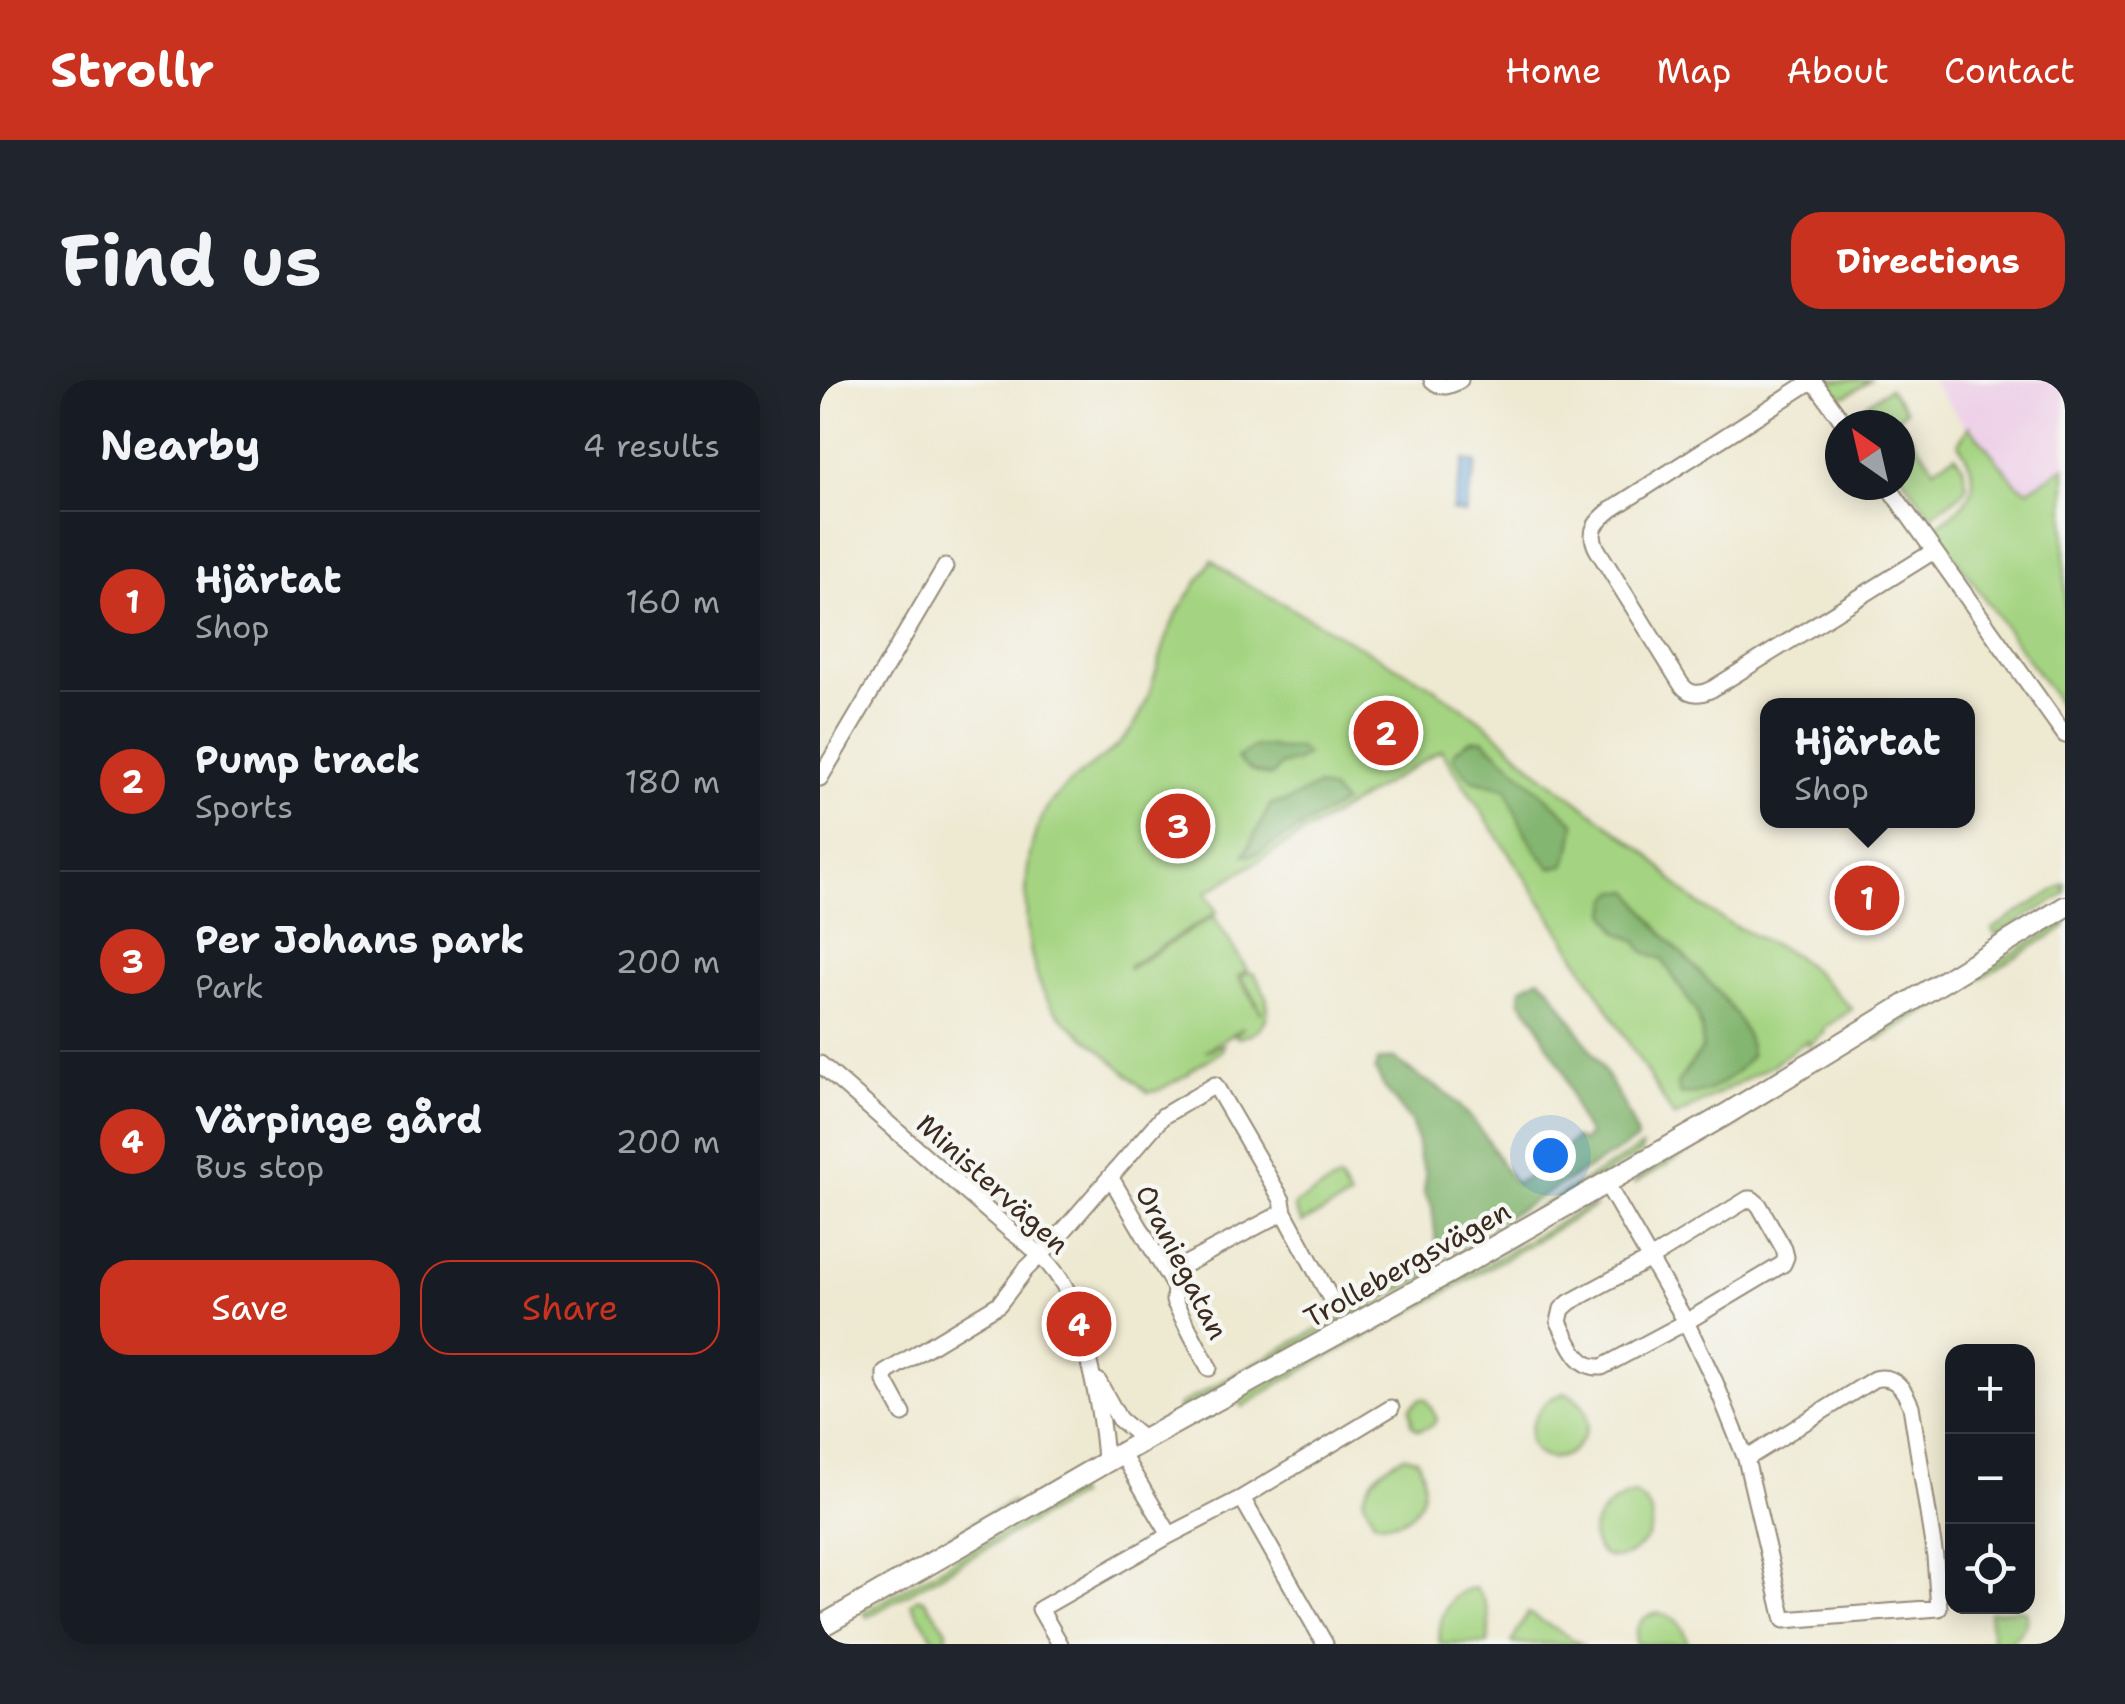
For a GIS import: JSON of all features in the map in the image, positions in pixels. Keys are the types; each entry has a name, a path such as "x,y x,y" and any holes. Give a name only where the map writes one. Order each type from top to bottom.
{"street":[{"path":"1432,380 1440,386 1450,386 1460,380"},
{"path":"1834,410 1813,380 1612,508 1594,525 1593,542 1681,684 1692,694 1712,689 1934,551"},
{"path":"1898,500 2065,735"},
{"path":"820,778 945,566"},
{"name":"Trollebergsvägen","path":"820,1626 1725,1115 2065,907"},
{"name":"Ministervägen","path":"820,1064 1053,1269 1070,1296 1113,1458"},
{"path":"903,1414 884,1381 884,1372 1000,1304 1026,1269 1163,1116 1215,1085 1282,1200 1284,1212 1332,1303"},
{"name":"Oraniegatan","path":"1110,1178 1175,1288 1174,1301 1210,1368"},
{"path":"1606,1183 1686,1322 1715,1382 1746,1459 1784,1620 1940,1608 1912,1406 1906,1392 1894,1380 1874,1379 1746,1459"},
{"path":"1752,1199 1784,1249 1783,1264 1686,1322 1602,1367 1593,1368 1578,1357 1559,1322 1562,1309 1570,1302 1752,1199"},
{"path":"1167,1274 1284,1212"},
{"name":"Ministervägen","path":"1091,1369 1119,1418 1144,1440"},
{"path":"1060,1644 1040,1608 1242,1498 1390,1408"},
{"path":"1113,1458 1170,1535"},
{"path":"1242,1498 1325,1644"}],"shaded area":[{"path":"1934,380 2065,380 2065,467 2019,496"}],"green space":[{"path":"1827,380 1870,380 1847,395 1838,396"},
{"path":"1889,388 1906,410 1859,410"},
{"path":"1969,426 2016,483 2028,490 2065,467 2065,712 1937,531 1937,526 1960,507 1972,490 1971,469 1958,443"},
{"path":"1915,441 1934,468 1955,455 1967,485 1931,516 1915,494"},
{"path":"1212,560 1231,575 1428,684 1486,724 1541,774 1648,854 1701,906 1791,953 1852,1009 1809,1045 1808,1040 1774,1064 1674,1117 1564,937 1441,750 1206,893 1217,912 1128,967 1214,916 1247,970 1238,976 1262,1014 1242,975 1254,974 1267,1004 1265,1021 1259,1028 1238,1038 1235,1035 1244,1027 1205,1051 1224,1044 1222,1051 1190,1073 1157,1091 1147,1092 1051,1005 1033,962 1028,936 1027,879 1037,828 1047,808 1066,786 1131,730 1145,705 1176,616"},
{"path":"1483,739 1575,823 1565,865 1551,868 1536,850 1507,789 1471,779 1453,758 1454,752 1471,740"},
{"path":"1254,747 1299,748 1306,755 1280,765 1272,776 1253,771 1237,758"},
{"path":"1317,786 1332,791 1343,803 1258,853 1244,855 1271,804 1285,802"},
{"path":"2065,884 2065,894 1995,935 1992,929"},
{"path":"1616,891 1631,891 1742,1026 1751,1056 1729,1078 1710,1089 1680,1094 1677,1083 1702,1049 1702,1030 1696,1012 1662,959 1644,952 1636,941 1618,932 1607,914 1609,899"},
{"path":"2065,921 2065,927 1895,1030 1878,1040 1875,1036"},
{"path":"1539,978 1548,985 1599,1063 1625,1108 1637,1140 1450,1250 1437,1250 1418,1143 1411,1122 1375,1069 1377,1061 1394,1058 1452,1098 1479,1128 1516,1183 1543,1170 1575,1138 1582,1142 1589,1135 1577,1114 1563,1069 1536,1020 1520,1000 1521,988"},
{"path":"1737,1119 1739,1123 1633,1184 1644,1173"},
{"path":"1642,1147 1641,1153 1500,1235 1494,1233"},
{"path":"1339,1179 1350,1198 1302,1223 1296,1204"},
{"path":"1586,1207 1594,1207 1242,1407 1238,1400 1430,1296"},
{"path":"1478,1241 1477,1248 1179,1411 1178,1406"},
{"path":"1565,1393 1580,1402 1587,1427 1574,1450 1550,1458 1532,1447 1530,1433 1545,1404"},
{"path":"1426,1399 1437,1419 1432,1426 1419,1430 1412,1425 1410,1408"},
{"path":"1405,1456 1417,1459 1422,1472 1424,1485 1417,1507 1400,1521 1374,1521 1363,1498 1366,1491 1379,1473"},
{"path":"1075,1491 1077,1496 867,1617 864,1612"},
{"path":"1635,1494 1648,1507 1652,1521 1648,1535 1628,1555 1615,1558 1603,1554 1594,1542 1598,1518 1612,1505"},
{"path":"1012,1501 1014,1505 820,1617 820,1611"},
{"path":"1475,1588 1487,1607 1488,1644 1440,1644 1443,1616 1452,1600"},
{"path":"917,1598 924,1599 947,1630 946,1642 936,1642 911,1604"},
{"path":"1528,1613 1581,1644 1515,1644 1512,1642"},
{"path":"1658,1613 1678,1623 1688,1644 1636,1644 1640,1623"},
{"path":"1989,1614 2026,1614 2022,1630 2010,1644 1993,1644"}],"water":[{"path":"1464,460 1477,463 1465,514 1452,511"}],"place":[{"name":"Pump track","path":"1386,733"},
{"name":"Per Johans park","path":"1178,826"},
{"name":"Hjärtat","path":"1867,898"},
{"name":"Värpinge gård","path":"1079,1324"}]}
